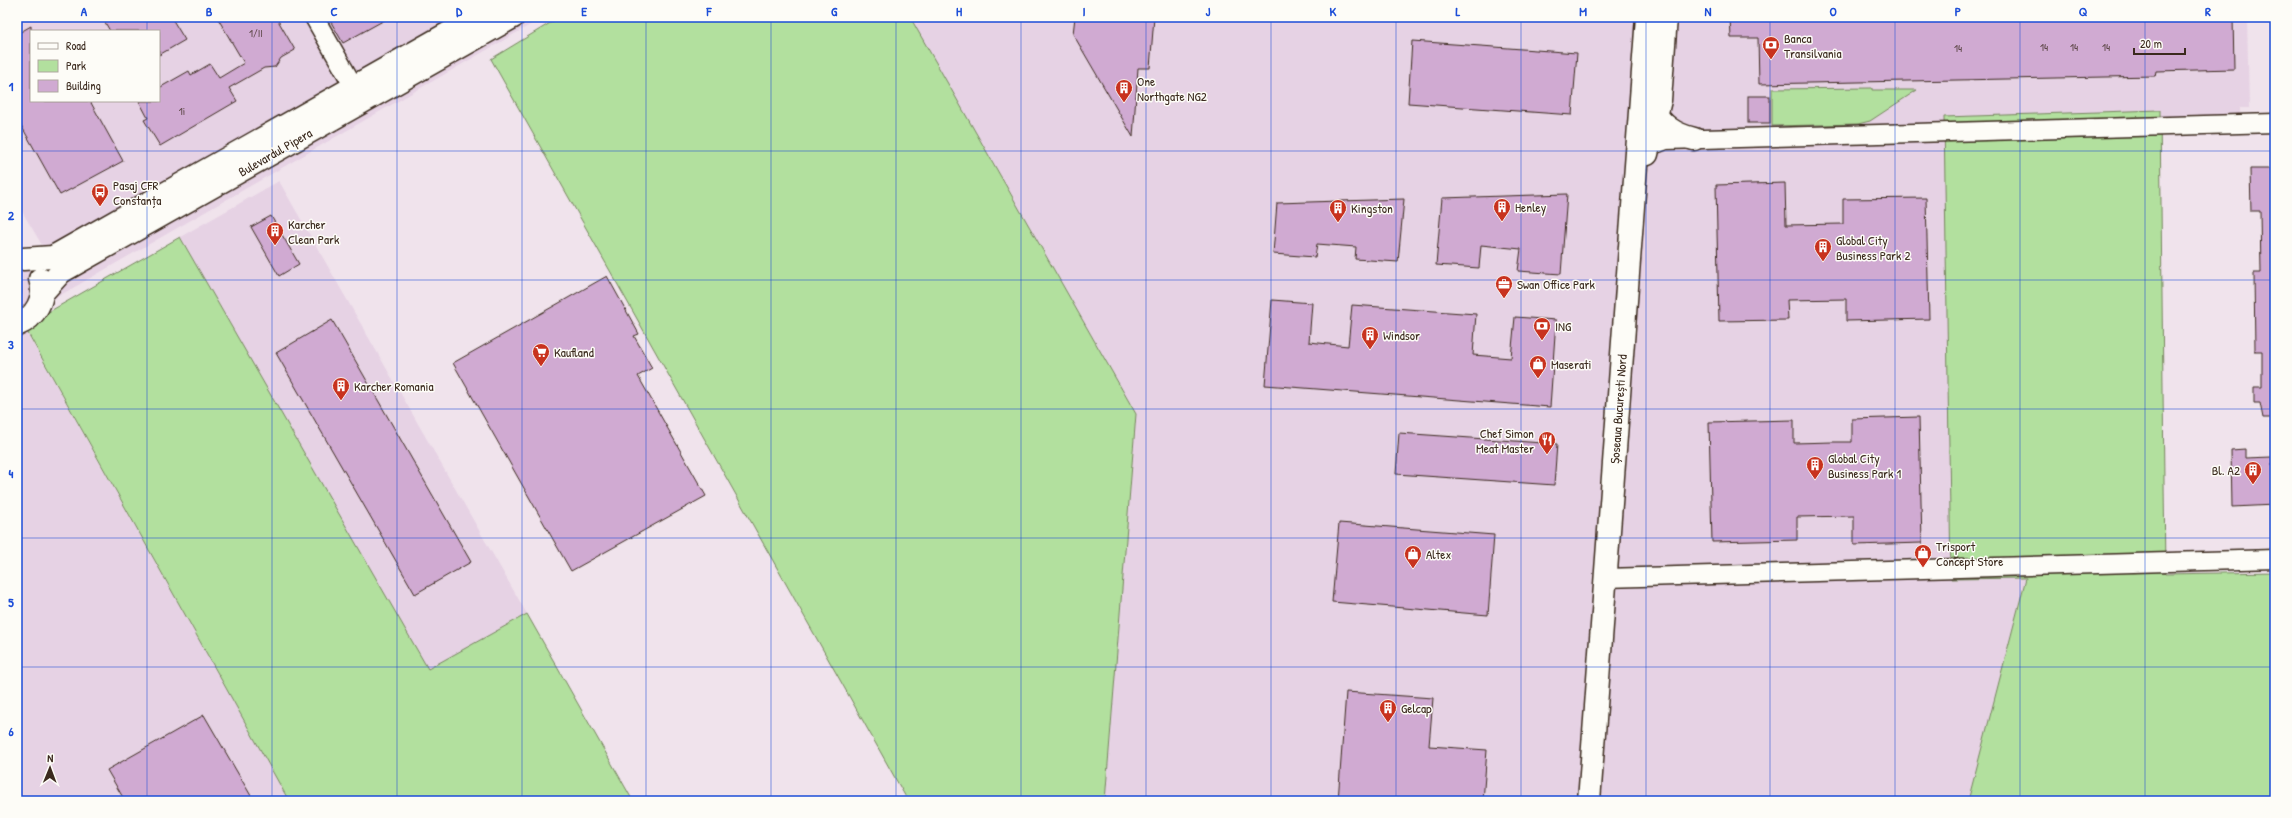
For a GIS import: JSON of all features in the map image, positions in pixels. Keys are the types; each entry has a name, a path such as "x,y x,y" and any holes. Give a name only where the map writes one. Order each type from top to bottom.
{"main road":[{"name":"Bulevardul Pipera","path":"20,258 53,257 477,17"},
{"name":"Bulevardul Pipera","path":"42,293 61,272 513,17"},
{"name":"Șoseaua București Nord","path":"1588,801 1634,191 1643,153 1643,75 1648,17"},
{"path":"1643,153 1657,117 1666,17"},
{"path":"1643,75 1645,92 1657,117 1672,132 1694,139"},
{"path":"17,325 28,319 35,312 42,293 38,273 20,258"}],"street":[{"path":"314,17 354,87"},
{"path":"1643,153 1666,140 2275,123"},
{"path":"1605,578 2275,559"}],"shaded area":[{"path":"17,17 544,17 19,319 289,801 17,801 17,260 42,245 17,203"},
{"path":"910,17 2247,17 2249,108 2240,108 2240,124 1945,132 1951,579 2026,578 1968,801 1105,801 1136,414"},
{"path":"279,181 527,614 428,670 180,237"}],"green space":[{"path":"560,17 910,17 1136,414 1105,801 908,801 491,59"},
{"path":"1872,88 1872,90 1917,90 1870,121 1858,124 1772,126 1772,89"},
{"path":"2160,110 2165,574 2275,572 2275,801 1968,801 2026,578 1951,579 1944,117"},
{"path":"180,237 428,669 527,614 633,801 289,801 24,326"},
{"path":"17,280 22,291 17,302"}],"building":[{"path":"102,17 171,17 185,40 160,54 160,30 109,30"},
{"path":"217,17 276,17 295,50 281,58 275,67 264,68 229,88 237,101 160,146 144,120 148,118 140,102 160,102 160,87 189,71 191,75 210,64 219,78 244,63"},
{"path":"328,17 390,17 343,43"},
{"name":"One Northgate NG2","path":"1075,17 1154,17 1150,68 1138,68 1133,137 1073,34"},
{"path":"1730,17 2233,17 2234,69 2156,71 2155,76 1759,84 1758,38 1731,38"},
{"path":"31,26 30,102 91,102 123,161 60,195 17,118 17,34"},
{"path":"1412,41 1577,53 1572,115 1408,103"},
{"path":"1748,96 1770,96 1770,123 1748,123"},
{"path":"2250,169 2275,169 2275,418 2263,418 2260,403 2254,403 2254,387 2262,387 2262,351 2255,351 2254,273 2261,273 2260,211 2251,211"},
{"name":"Global City Business Park 2","path":"1785,183 1786,225 1843,224 1843,199 1926,198 1929,319 1846,321 1846,299 1787,300 1788,320 1719,321 1716,185"},
{"name":"Henley","path":"1567,194 1561,274 1518,271 1521,249 1481,245 1479,268 1436,265 1442,198"},
{"name":"Kingston","path":"1404,199 1398,262 1355,259 1356,247 1317,244 1315,257 1273,254 1277,203"},
{"name":"Karcher Clean Park","path":"271,216 299,264 279,276 251,227"},
{"path":"607,276 639,334 634,336 652,368 638,376 706,496 571,571 453,363"},
{"name":"Windsor","path":"1272,300 1312,303 1309,342 1348,346 1352,305 1476,314 1473,355 1511,358 1515,317 1556,320 1550,407 1265,385"},
{"path":"332,320 471,562 415,594 276,353"},
{"name":"Global City Business Park 1","path":"1919,417 1922,543 1854,545 1854,516 1797,517 1797,540 1712,542 1709,422 1794,420 1794,443 1852,442 1852,419"},
{"path":"1399,433 1557,444 1554,485 1396,474"},
{"name":"Bl. A2","path":"2245,449 2245,458 2272,457 2272,465 2275,464 2275,505 2232,507 2231,450"},
{"name":"Altex","path":"1339,523 1494,535 1488,615 1332,602"},
{"name":"Gelcap","path":"1346,692 1433,698 1429,746 1487,750 1483,801 1338,801"},
{"path":"204,715 254,801 125,801 107,770"}],"place":[{"name":"Banca Transilvania","path":"1771,60"},
{"name":"One Northgate NG2","path":"1124,103"},
{"name":"Pasaj CFR Constanța","path":"100,207"},
{"name":"Henley","path":"1502,222"},
{"name":"Kingston","path":"1338,223"},
{"name":"Karcher Clean Park","path":"275,246"},
{"name":"Global City Business Park 2","path":"1823,262"},
{"name":"Swan Office Park","path":"1504,299"},
{"name":"ING","path":"1542,341"},
{"name":"Windsor","path":"1370,350"},
{"name":"Kaufland","path":"541,367"},
{"name":"Maserati","path":"1538,379"},
{"name":"Karcher Romania","path":"341,401"},
{"name":"Chef Simon Meat Master","path":"1547,455"},
{"name":"Global City Business Park 1","path":"1815,480"},
{"name":"Bl. A2","path":"2253,485"},
{"name":"Trisport Concept Store","path":"1923,568"},
{"name":"Altex","path":"1413,569"},
{"name":"Gelcap","path":"1388,723"}]}
